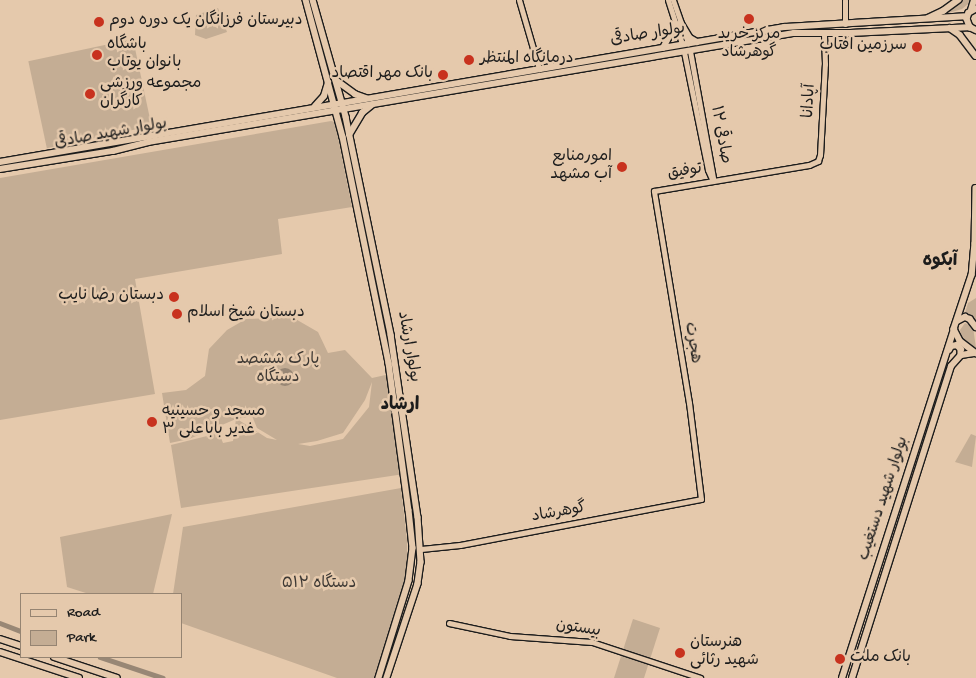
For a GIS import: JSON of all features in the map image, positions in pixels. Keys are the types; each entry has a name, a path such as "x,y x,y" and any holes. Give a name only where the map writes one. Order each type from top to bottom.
{"main road":[{"path":"306,0 339,103"},
{"path":"313,0 336,80 340,110"},
{"path":"924,19 943,11 958,0"},
{"path":"974,0 974,9 967,16 970,26 976,30"},
{"name":"بولوار صادقی","path":"339,103 784,27 967,16"},
{"path":"663,48 678,24 690,38 697,42"},
{"name":"بولوار صادقی","path":"374,104 794,33 970,26"},
{"path":"950,28 960,35 976,56"},
{"path":"685,44 687,51"},
{"path":"313,107 328,90 329,76"},
{"path":"336,80 355,94 366,98"},
{"name":"بولوار شهید صادقی","path":"0,162 339,103"},
{"path":"349,135 362,112 374,104"},
{"name":"بولوار شهید صادقی","path":"0,169 113,151 148,142 374,104"},
{"name":"بولوار ارشاد","path":"340,110 349,135 396,359 421,549 418,584 387,678"},
{"name":"بولوار ارشاد","path":"340,110 386,349 409,510 413,562 409,581 379,678"},
{"path":"111,142 113,151"},
{"path":"975,353 960,341 954,329 972,275 975,243 976,188"},
{"path":"957,321 968,318 976,327"},
{"name":"بولوار شهید دستغیب","path":"842,678 954,329"},
{"path":"941,368 951,346 959,347 961,355 975,353"},
{"name":"بولوار شهید دستغیب","path":"852,678 951,366 961,355"},
{"path":"397,422 405,422"},
{"path":"0,639 20,646"},
{"path":"0,652 79,678"},
{"path":"0,657 17,657"},
{"path":"57,658 117,678"}],"street":[{"path":"519,0 539,68"},
{"path":"668,0 685,44"},
{"path":"673,0 678,24"},
{"path":"845,0 845,24"},
{"name":"آپادانا","path":"809,165 818,161 820,155 825,64 824,32"},
{"name":"صادقی ۱۲","path":"687,51 708,170 714,181"},
{"name":"توفیق","path":"654,191 809,165"},
{"name":"هجرت","path":"654,191 689,403 701,500"},
{"name":"گوهرشاد","path":"421,549 460,545 701,500"},
{"name":"بیستون","path":"449,623 510,636 592,642 700,678"}],"green space":[{"path":"961,0 973,0 962,9 939,16"},
{"path":"218,8 227,32 206,39 195,35 196,15"},
{"name":"مجموعه ورزشی کارگران","path":"133,39 152,126 47,148 28,61"},
{"path":"331,121 335,122 352,207 278,219 282,254 135,279 155,394 0,420 0,178"},
{"path":"976,298 976,321 965,313 968,303"},
{"name":"پارک‌ ششصد دستگاه","path":"292,317 318,332 328,353 345,350 372,378 390,374 404,474 181,508 171,445 219,433 223,443 233,441 236,419 189,439 170,443 162,393 186,390 205,376 209,349 227,330 246,319","holes":["372,382 369,407 343,439 310,446 298,444 317,441 343,433 365,400","252,416 257,428 277,440 267,438 237,419"]},
{"path":"965,323 973,327 976,348 962,338 960,330"},
{"path":"971,434 976,436 972,467 955,462"},
{"name":"۵۱۲ دستگاه","path":"401,488 407,540 407,573 375,678 337,678 182,623 182,593 173,593 183,527"},
{"path":"172,514 153,593 86,593 67,587 60,537"},
{"path":"633,619 660,628 644,678 614,678"}],"shaded area":[{"path":"285,368 291,371 294,377 291,383 285,386 279,383 276,377 279,371"}],"waterway":[{"path":"0,623 20,631"},
{"path":"103,658 163,678"}],"place":[{"name":"مرکز خرید گوهرشاد","path":"749,19"},
{"name":"دبیرستان فرزانگان یک دوره دوم","path":"99,22"},
{"name":"سرزمین افتاب","path":"917,47"},
{"name":"باشگاه بانوان یوتاب","path":"97,55"},
{"name":"درمانگاه المنتظر","path":"469,60"},
{"name":"بانک مهر اقتصاد","path":"443,75"},
{"name":"مجموعه ورزشی کارگران","path":"90,94"},
{"name":"امورمنابع آب مشهد","path":"622,167"},
{"name":"دبستان رضا نایب","path":"174,297"},
{"name":"دبستان شیخ اسلام","path":"177,314"},
{"name":"مسجد و حسینیه غدیر باباعلی ۳","path":"152,422"},
{"name":"هنرستان شهید رثائی","path":"680,653"},
{"name":"بانک ملت","path":"840,659"}],"district":[{"name":"آبکوه","path":"940,262"},
{"name":"ارشاد","path":"400,406"}]}
